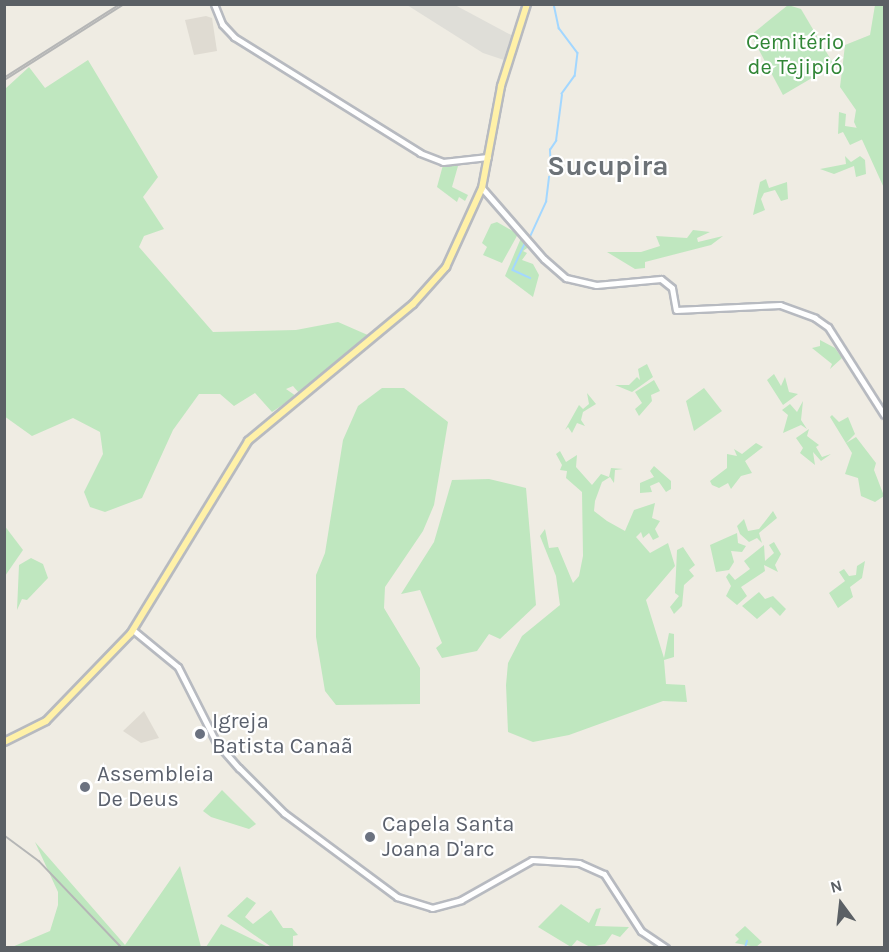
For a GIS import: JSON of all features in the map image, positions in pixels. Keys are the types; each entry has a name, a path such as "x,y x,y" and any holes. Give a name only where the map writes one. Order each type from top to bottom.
{"main road":[{"path":"214,4 222,24 234,38 420,153 443,162 488,157"},
{"path":"4,742 45,721 133,630 248,441 436,281 455,254 482,188 501,86 527,4"},
{"path":"482,188 555,271 577,281 596,285 665,280 672,288 676,310 780,305 810,315 828,327 885,415"},
{"path":"133,630 178,667 216,742 238,768 284,813 397,897 432,908 461,900 532,860 579,863 604,874 641,931 666,948"}],"shaded area":[{"path":"407,5 455,5 513,36 504,60 483,53"},
{"path":"206,16 212,18 217,51 194,55 185,20"},
{"path":"144,711 159,738 141,743 123,731"}],"green space":[{"name":"Cemitério de Tejipió","path":"788,5 801,9 834,65 783,95 751,35"},
{"path":"875,5 884,5 884,188 854,122 856,110 840,87 845,45 870,35"},
{"path":"88,60 158,177 143,197 164,229 144,236 139,247 213,332 296,330 338,322 370,336 299,393 293,386 286,389 296,396 272,412 255,393 234,406 220,394 199,394 173,430 142,498 105,512 90,507 84,492 103,454 100,432 73,418 32,436 4,416 5,89 29,67 45,88"},
{"path":"839,112 846,114 845,126 858,128 863,139 850,145 843,132 838,134"},
{"path":"845,156 851,162 860,156 865,160 866,174 856,177 854,166 834,174 820,169 846,164"},
{"path":"443,165 458,166 452,187 468,195 465,201 459,197 457,202 437,187"},
{"path":"766,179 769,188 787,182 788,199 781,201 775,190 764,193 761,199 765,210 753,215 760,182"},
{"path":"497,222 518,234 502,263 483,255 487,247 482,243 491,224"},
{"path":"693,230 710,232 697,238 698,242 723,236 711,245 645,262 645,268 635,269 607,252 641,252 660,246 656,236 687,238"},
{"path":"521,238 530,246 523,251 527,253 522,260 533,264 539,275 533,297 505,276"},
{"path":"820,340 835,348 842,358 830,369 832,364 812,348 820,346"},
{"path":"647,364 653,377 632,392 615,385 629,385 637,377 640,380 638,369"},
{"path":"774,374 781,386 785,377 789,392 798,394 783,405 767,380"},
{"path":"654,380 660,391 651,395 652,401 639,416 635,409 642,403 635,392"},
{"path":"382,388 404,388 448,422 434,505 423,531 385,587 384,608 420,668 420,704 336,705 325,691 316,637 316,575 325,553 343,440 358,406"},
{"path":"704,388 722,411 694,431 686,401"},
{"path":"587,393 596,404 583,412 581,420 585,426 577,423 572,433 568,427 565,430 579,405 583,409 589,404"},
{"path":"803,401 801,420 807,429 801,425 783,433 788,415 782,410 790,404 797,412"},
{"path":"832,415 839,422 848,417 855,434 846,443 856,437 876,463 874,470 884,496 875,502 861,496 858,478 845,474 852,453 830,417"},
{"path":"809,429 807,436 819,445 816,447 822,457 831,454 821,461 813,452 815,465 800,453 803,448 796,438"},
{"path":"756,443 763,447 745,461 752,473 741,476 731,489 728,483 719,488 712,485 710,481 727,468 727,454 737,456 734,449 742,454"},
{"path":"560,451 566,462 577,455 576,467 592,485 601,474 609,477 611,468 623,469 615,470 614,483 610,477 602,482 594,511 625,531 634,510 655,503 652,518 660,521 655,529 659,537 653,540 649,533 643,538 641,532 636,537 650,553 668,543 675,566 646,600 664,658 669,633 674,634 674,657 664,660 666,684 685,685 687,702 663,701 569,735 533,742 508,732 506,685 508,663 522,636 560,605 556,576 540,536 545,529 549,548 558,547 573,583 579,576 583,556 582,492 566,478 567,471 560,470 562,465 556,454"},
{"path":"654,466 671,481 671,489 666,492 659,482 650,486 652,492 640,493 640,483 654,477 650,471"},
{"path":"489,479 526,488 536,605 500,639 489,634 477,651 442,658 436,648 442,643 420,590 401,594 434,542 452,480"},
{"path":"773,511 777,518 759,533 762,543 757,538 749,542 740,534 737,526 744,519 748,531 759,529"},
{"path":"4,525 23,550 5,576 4,576"},
{"path":"737,533 738,543 746,546 742,552 731,551 734,562 729,570 716,572 710,545"},
{"path":"774,542 781,554 775,565 778,572 764,565 765,571 741,587 747,596 737,605 726,596 731,586 726,577 729,573 735,580 750,569 744,561 764,545 765,561 774,553 769,545"},
{"path":"683,547 695,565 689,570 694,576 684,585 682,606 674,614 670,607 679,596 675,593 677,550"},
{"path":"31,558 43,564 48,578 27,600 22,599 17,610 19,565"},
{"path":"865,561 862,578 850,587 853,597 838,608 829,593 845,581 839,572 844,569 849,576 856,575 857,566"},
{"path":"759,592 765,599 773,596 786,609 780,616 771,607 757,619 742,606"},
{"path":"222,790 256,824 249,829 211,817 203,811"},
{"path":"35,842 125,945 180,866 201,947 12,947 50,931 58,905 58,892"},
{"path":"247,897 256,903 245,917 253,924 271,910 283,928 292,928 298,935 293,936 293,947 270,946 227,916"},
{"path":"561,904 589,923 596,909 601,908 595,926 629,927 620,937 612,934 605,944 590,947 577,940 571,947 538,927"},
{"path":"221,924 254,940 268,947 206,947"},
{"path":"745,926 762,942 756,947 735,943 739,939 735,935"}],"waterway":[{"path":"554,4 559,28 578,53 575,76 562,94"},
{"path":"551,170 550,150 556,141 562,95"},
{"path":"529,239 546,202 549,177"},
{"path":"526,242 513,270 530,278"},
{"path":"745,948 747,941"}],"tram line":[{"path":"4,835 39,861 122,948"}],"railway":[{"path":"4,79 122,4"}],"place":[{"name":"Igreja Batista Canaã","path":"200,734"},
{"name":"Assembleia De Deus","path":"85,787"},
{"name":"Capela Santa Joana D'arc","path":"370,837"}],"district":[{"name":"Sucupira","path":"608,166"}]}
